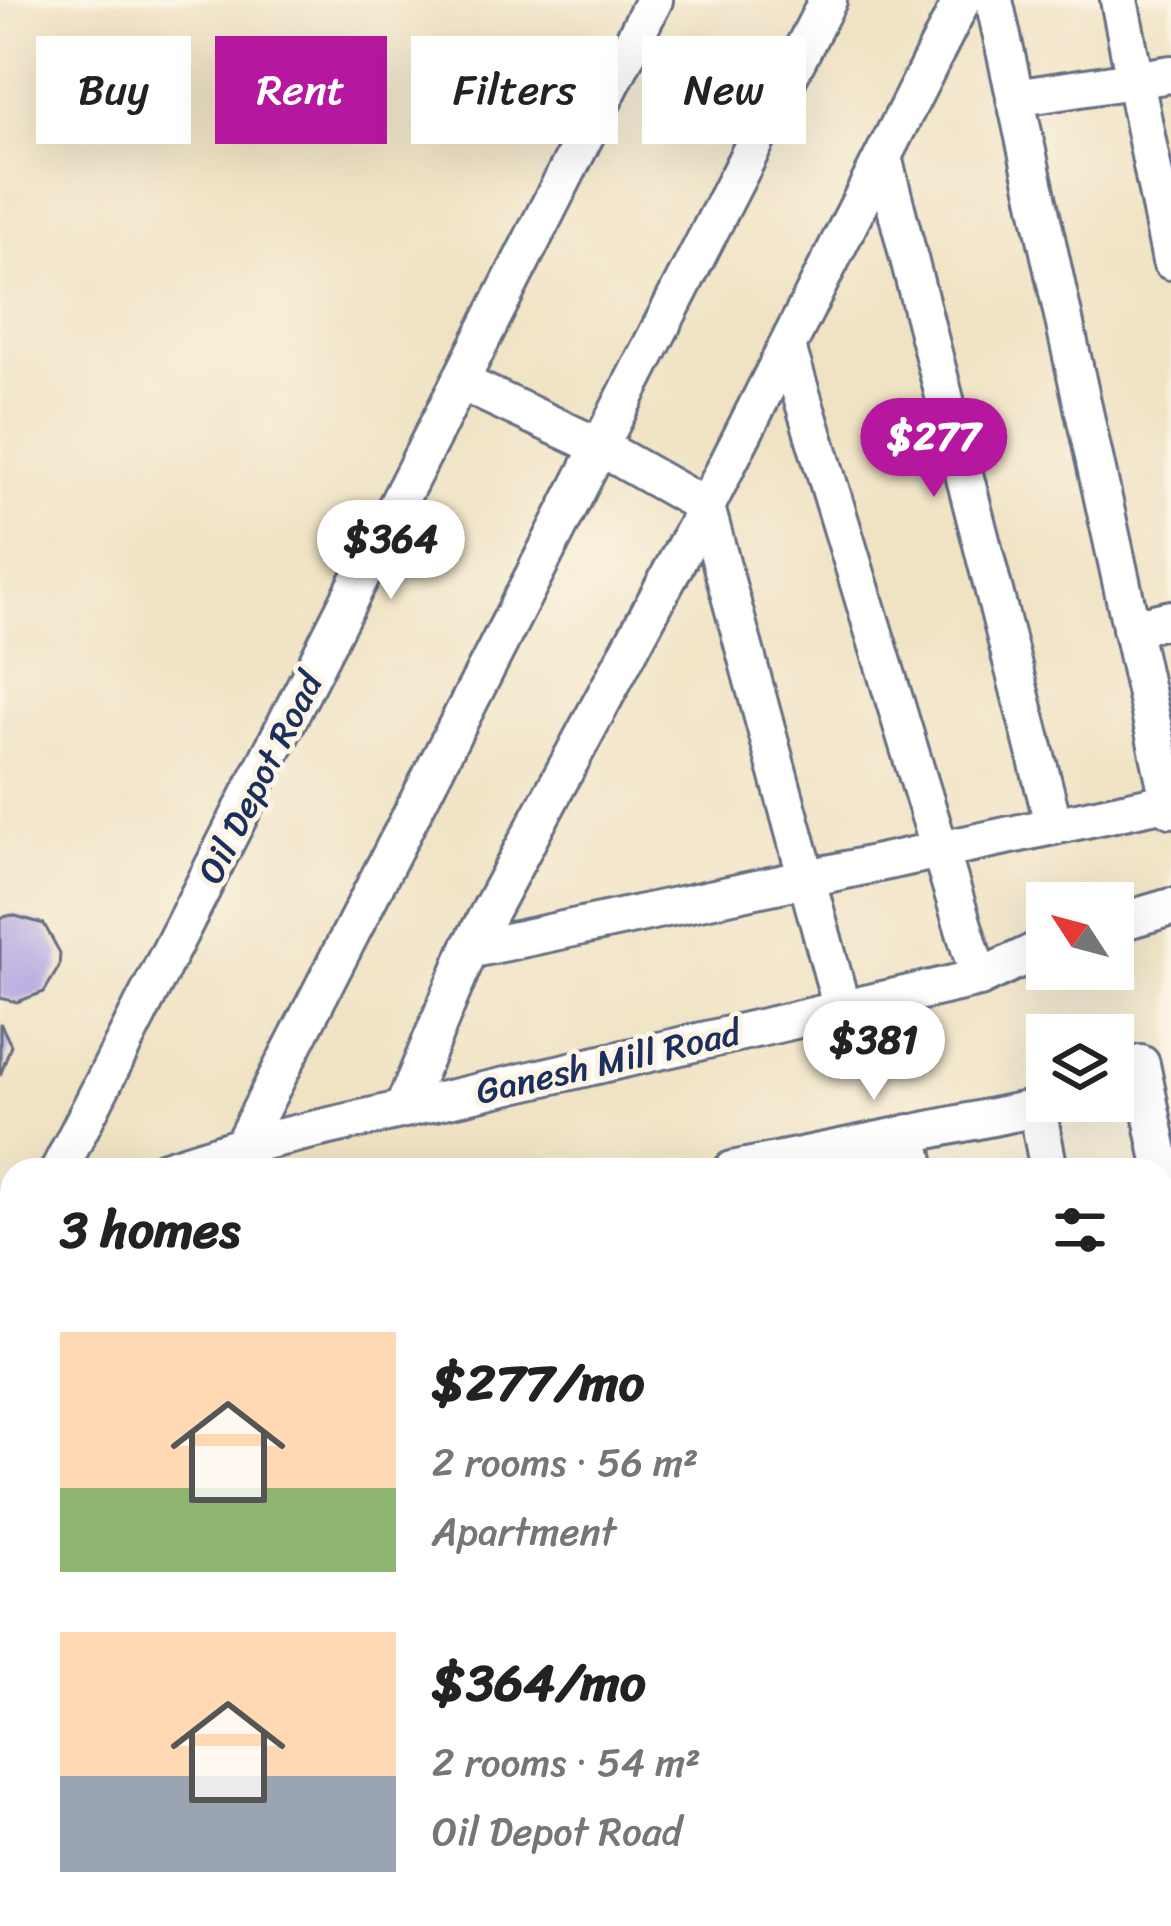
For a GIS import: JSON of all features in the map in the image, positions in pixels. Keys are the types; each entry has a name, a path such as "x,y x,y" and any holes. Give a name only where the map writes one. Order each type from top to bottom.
{"street":[{"name":"Oil Depot Road","path":"65,1158 654,0"},
{"path":"242,1146 828,0"},
{"path":"403,1109 469,950 706,507 962,0"},
{"path":"469,950 1170,804 994,0"},
{"path":"1119,0 1153,78 1171,260"},
{"path":"1015,98 1153,78"},
{"path":"883,157 1054,826"},
{"path":"787,347 979,978"},
{"path":"463,383 599,447 706,507 842,1009"},
{"path":"1131,628 1171,619"},
{"path":"1134,918 1171,907"},
{"name":"Ganesh Mill Road","path":"204,1158 979,978 1026,956"},
{"path":"1142,1062 1161,1158"},
{"path":"803,1158 1026,1107"},
{"path":"1044,1122 1048,1158"},
{"path":"909,1133 914,1158"}],"building":[{"path":"12,915 44,924 60,953 59,967 44,992 17,1002 0,998 0,918"},
{"path":"0,1023 11,1045 0,1076"}]}
